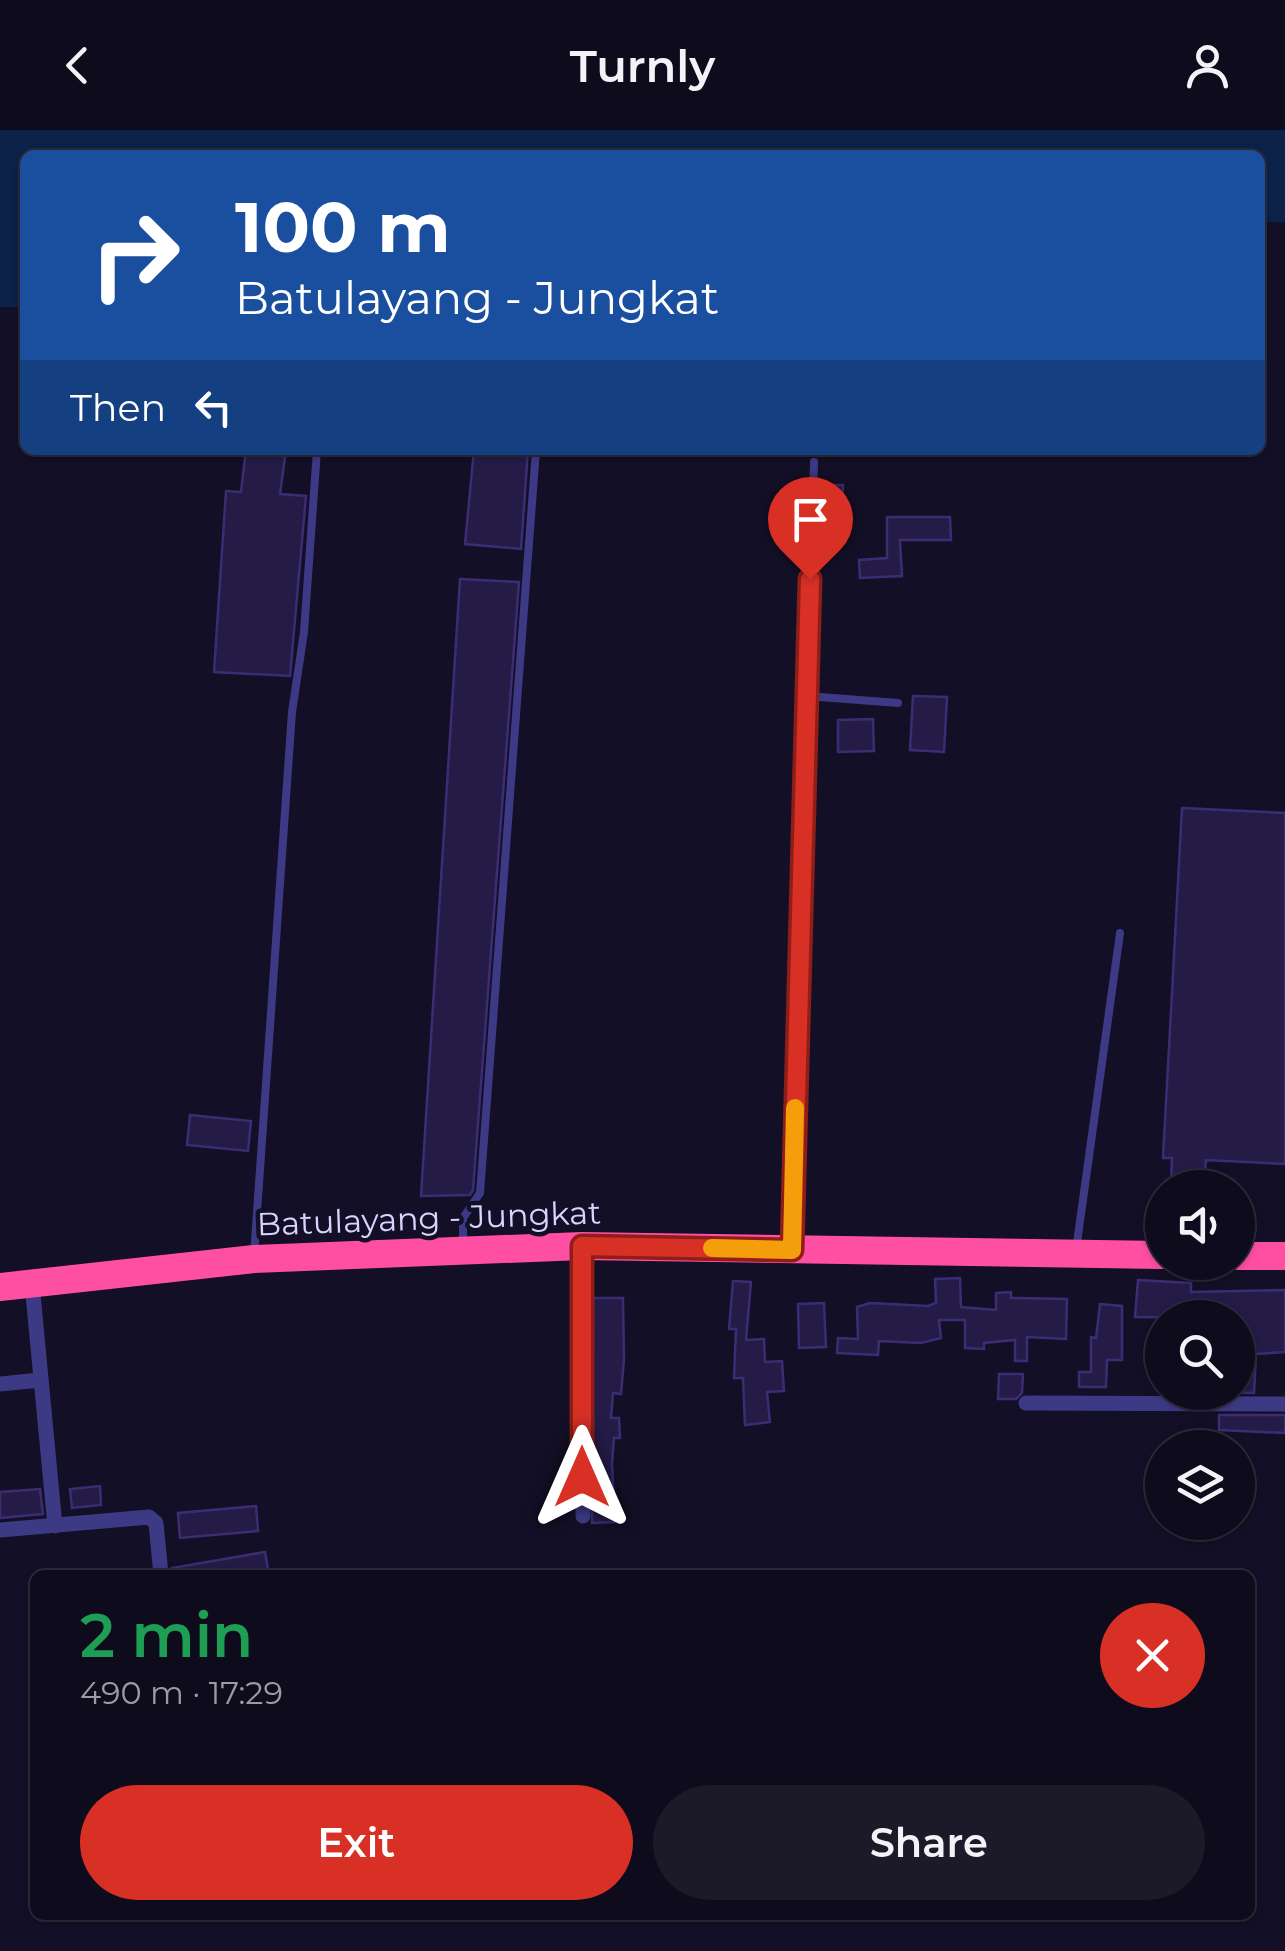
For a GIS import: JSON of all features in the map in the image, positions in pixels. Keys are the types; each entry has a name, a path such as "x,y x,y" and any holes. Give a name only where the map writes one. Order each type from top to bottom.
{"highway":[{"name":"Batulayang - Jungkat","path":"0,1287 254,1260 464,1249 582,1246 1145,1255"},
{"path":"1255,1256 1285,1256"}],"street":[{"path":"582,1246 583,1516"},
{"path":"32,1284 55,1526"},
{"path":"0,1384 40,1380"},
{"path":"1026,1402 1285,1404"},
{"path":"0,1530 153,1519 160,1570"}],"lane":[{"path":"254,1260 292,712 304,632 317,455"},
{"path":"464,1249 463,1218 480,1193 536,455"},
{"path":"792,1250 814,462"},
{"path":"807,696 898,703"},
{"path":"1075,1254 1120,933"}],"water":[{"path":"0,130 1285,130 1285,222 1265,222 1265,150 20,150 20,307 0,307"}],"building":[{"path":"245,455 285,455 280,494 306,496 290,676 214,672 226,491 241,492"},
{"path":"474,455 528,455 521,549 465,544"},
{"path":"826,485 843,485 842,522 825,522"},
{"path":"887,517 950,517 951,540 900,540 902,576 860,578 859,560 887,558"},
{"path":"460,579 519,582 473,1190 470,1195 421,1196"},
{"path":"913,696 947,697 944,752 910,750"},
{"path":"873,719 874,751 838,752 838,720"},
{"path":"1182,808 1285,813 1285,1164 1206,1160 1205,1170 1172,1170 1172,1158 1163,1158"},
{"path":"190,1115 251,1121 248,1151 187,1145"},
{"path":"960,1278 961,1307 996,1310 996,1293 1011,1292 1011,1298 1067,1299 1066,1339 1027,1337 1027,1361 1015,1361 1015,1340 984,1343 984,1349 965,1348 965,1320 939,1320 941,1338 921,1343 879,1341 878,1355 837,1353 838,1338 858,1339 857,1307 870,1303 928,1306 936,1303 935,1279"},
{"path":"1138,1280 1191,1283 1191,1292 1285,1290 1285,1352 1256,1354 1255,1374 1255,1300 1145,1300 1145,1317 1135,1317"},
{"path":"733,1281 751,1282 746,1340 764,1339 765,1362 782,1361 784,1391 767,1392 770,1422 745,1425 743,1378 734,1378 736,1329 729,1329"},
{"path":"593,1298 623,1298 621,1394 613,1393 611,1418 619,1418 620,1438 614,1438 612,1464 615,1522 592,1523"},
{"path":"824,1303 826,1347 799,1348 798,1304"},
{"path":"1100,1304 1122,1306 1122,1360 1107,1360 1106,1387 1079,1387 1079,1372 1091,1372 1091,1337 1096,1338"},
{"path":"999,1374 1023,1374 1022,1393 1016,1399 998,1399"},
{"path":"1219,1415 1285,1415 1285,1433 1219,1430"},
{"path":"100,1486 101,1505 72,1508 70,1489"},
{"path":"40,1489 43,1514 0,1518 0,1492"},
{"path":"256,1506 258,1531 180,1538 178,1513"},
{"path":"265,1552 268,1570 172,1570"}],"slow traffic":[{"path":"712,1248 792,1250 795,1108"}],"route":[{"path":"582,1477 582,1246 792,1250 810,579"}]}
